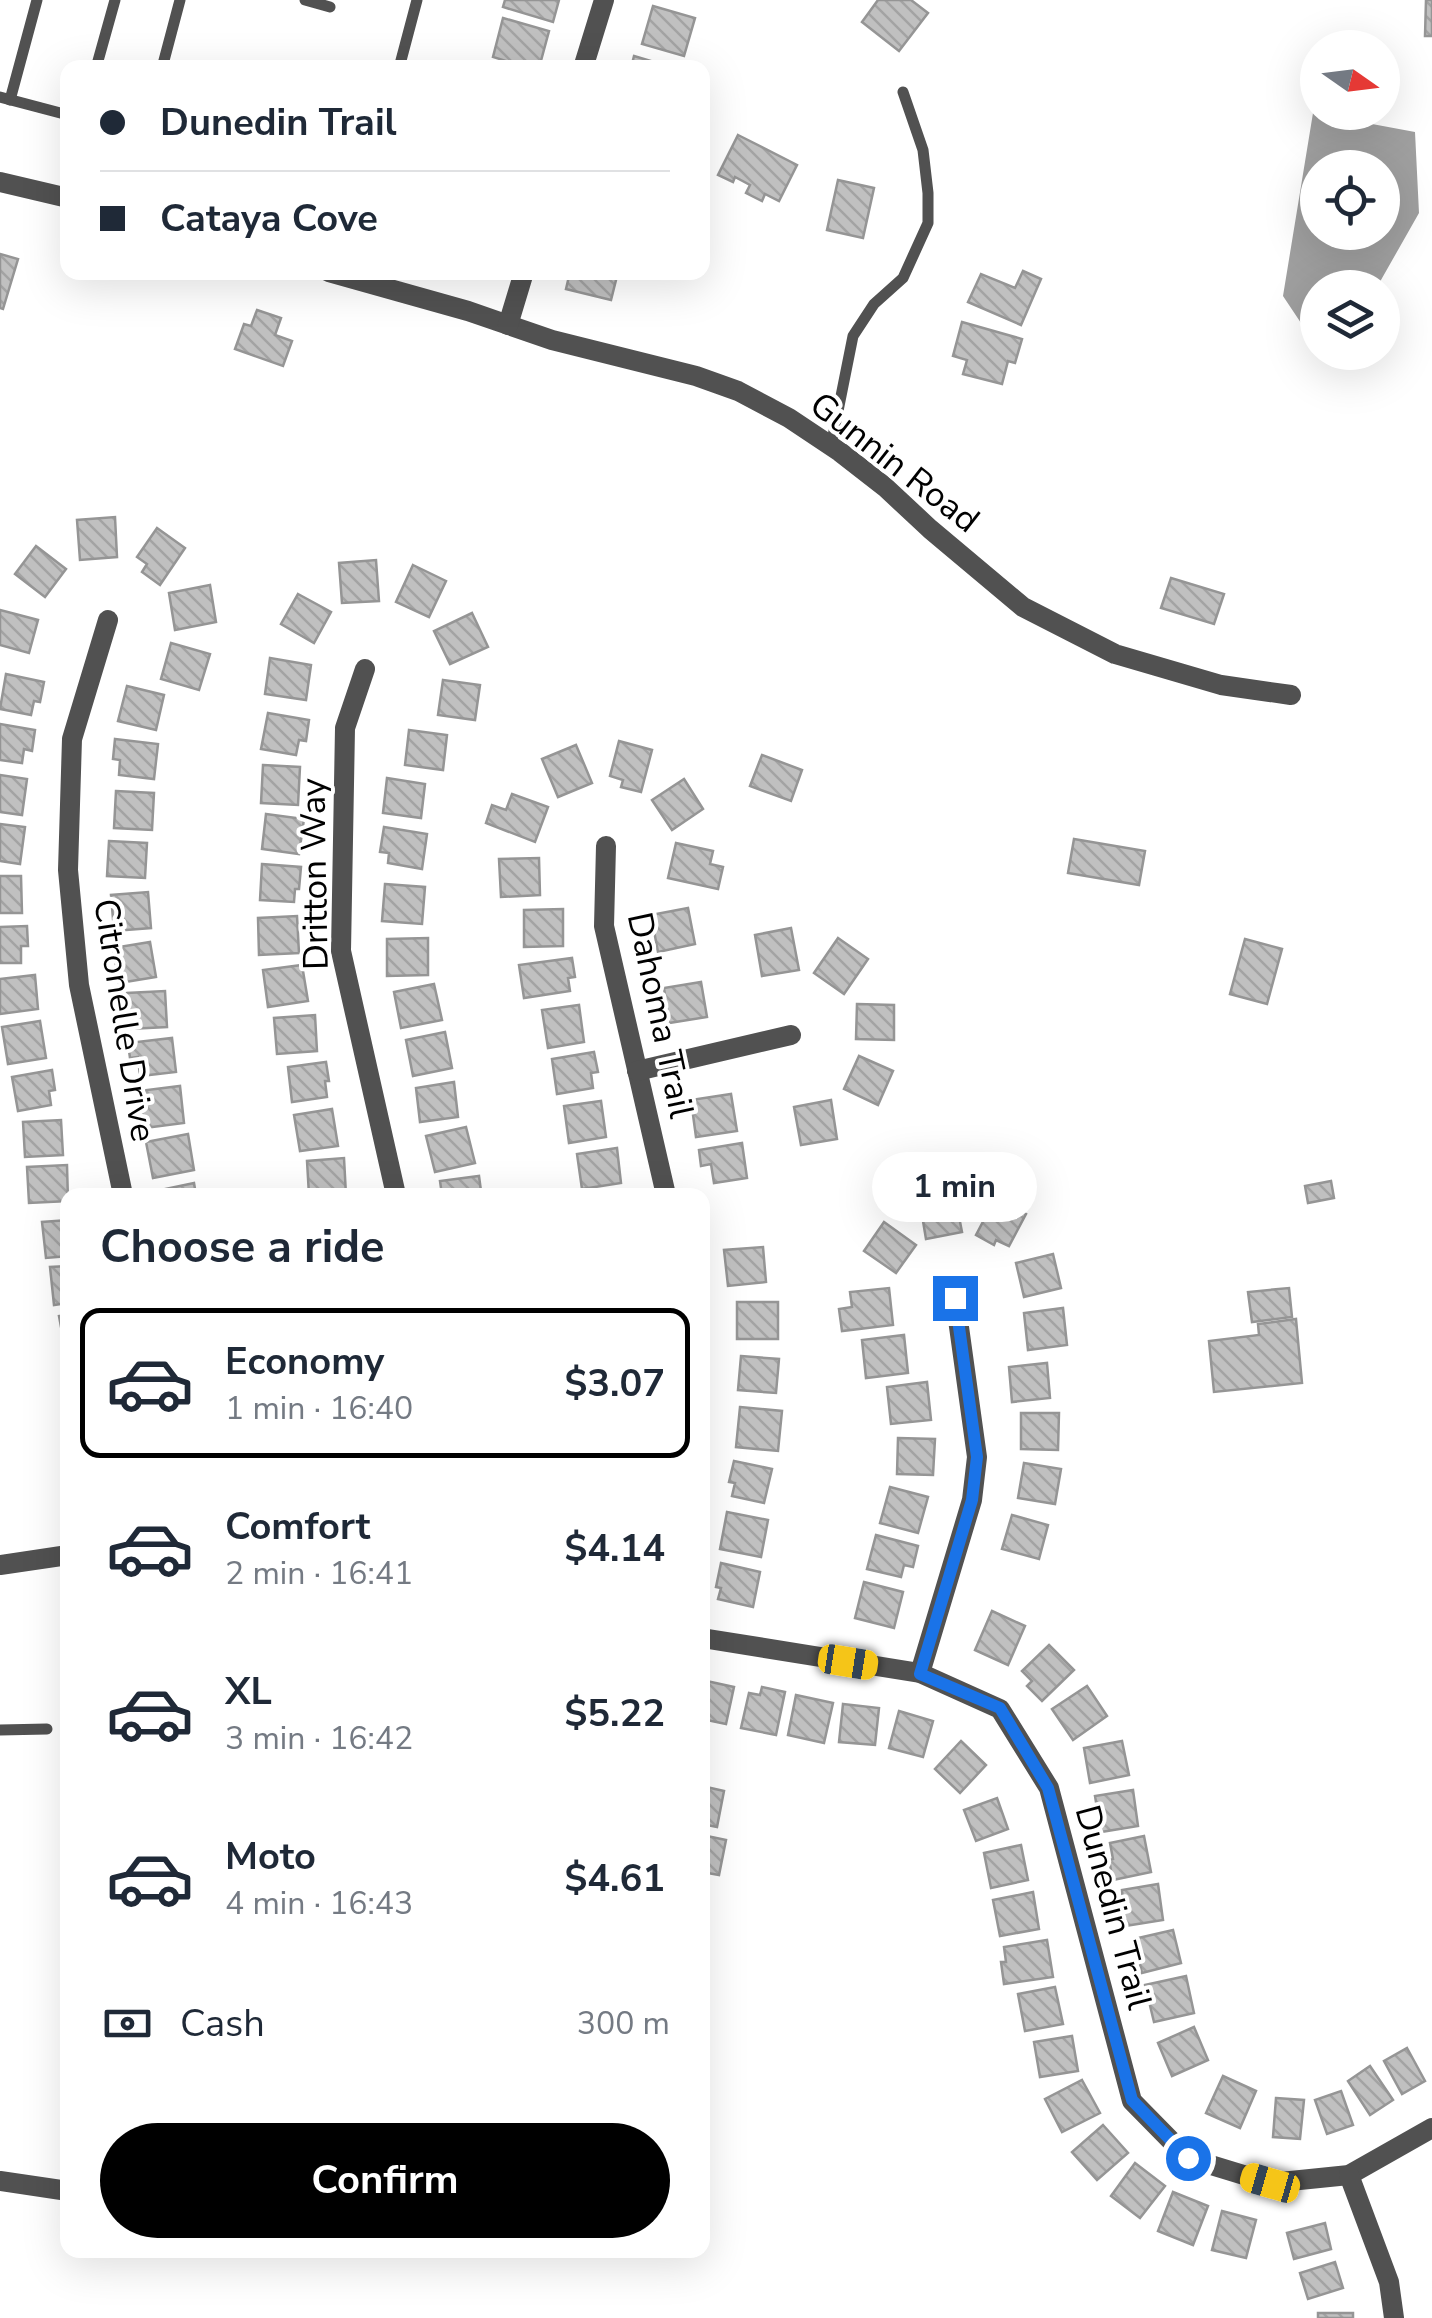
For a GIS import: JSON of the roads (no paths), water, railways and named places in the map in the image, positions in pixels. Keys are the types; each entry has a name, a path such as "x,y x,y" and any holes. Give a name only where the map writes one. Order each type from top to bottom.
{"street":[{"path":"585,60 604,0"},
{"path":"0,182 60,196"},
{"name":"Gunnin Road","path":"358,280 552,340 696,376 738,391 766,404 831,446 885,486 1024,607 1115,654 1220,685 1291,694"},
{"path":"508,324 522,280"},
{"name":"Citronelle Drive","path":"108,620 72,739 68,870 80,985 121,1188"},
{"name":"Dritton Way","path":"365,669 345,728 342,951 394,1188"},
{"name":"Dahoma Trail","path":"606,846 604,926 664,1188"},
{"path":"638,1071 791,1035"},
{"path":"920,1674 972,1500 977,1457 955,1298"},
{"path":"0,1565 60,1556"},
{"name":"Dunedin Trail","path":"710,1639 920,1674 1000,1708 1048,1788 1132,2100 1188,2158 1270,2183 1349,2175 1432,2128"},
{"path":"1349,2175 1389,2282 1394,2318"},
{"path":"0,2182 60,2191"}],"lane":[{"path":"37,0 5,98 60,113"},
{"path":"98,60 116,0"},
{"path":"164,60 180,0"},
{"path":"305,0 330,7"},
{"path":"401,60 417,0"},
{"path":"831,446 853,336 874,304 902,278 928,223 923,150 903,92"},
{"path":"0,1730 47,1729"}]}
